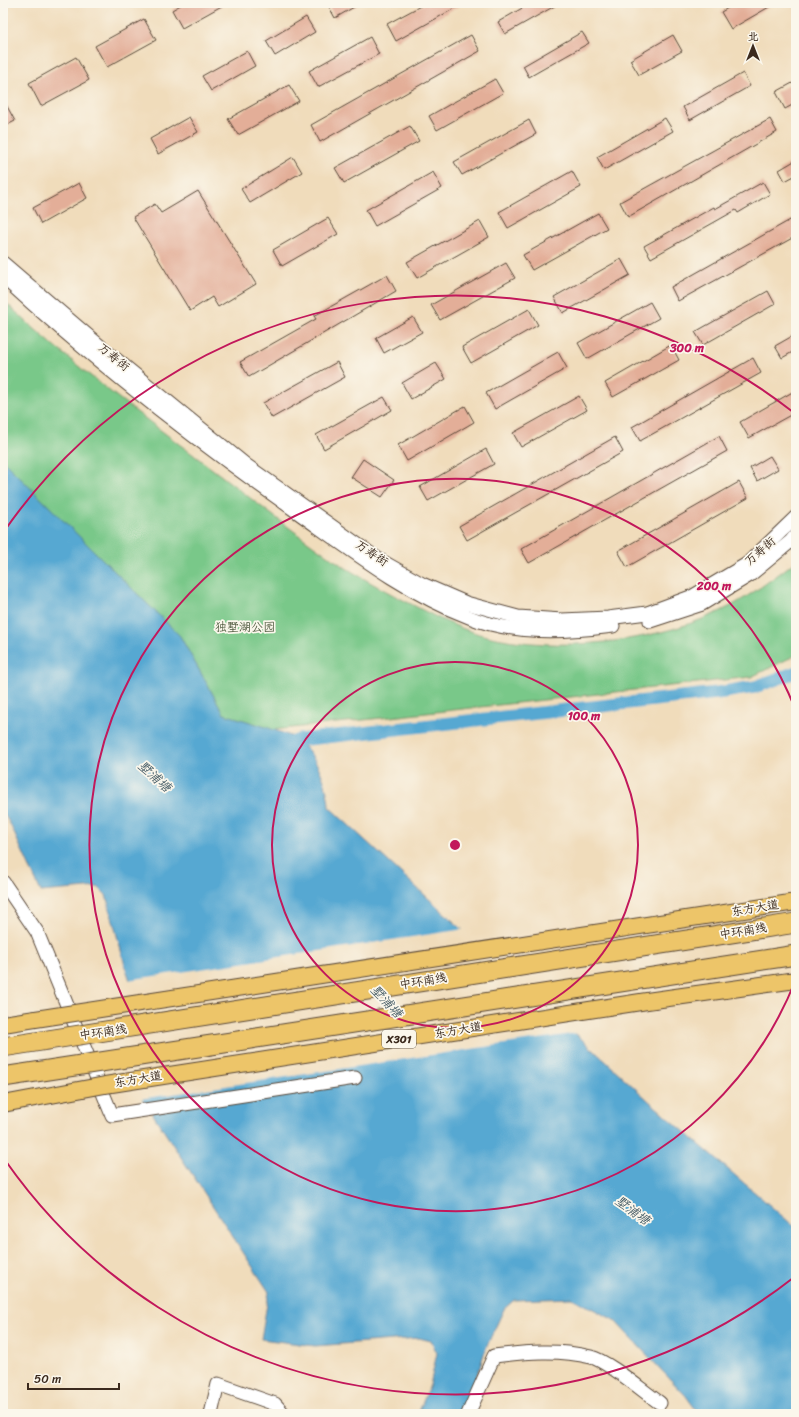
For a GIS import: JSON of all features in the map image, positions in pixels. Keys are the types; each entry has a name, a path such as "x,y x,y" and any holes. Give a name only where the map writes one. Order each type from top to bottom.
{"highway":[{"name":"中环南线","path":"3,1047 796,923"},
{"path":"3,1077 796,955"}],"main road":[{"name":"东方大道","path":"3,1024 796,902"},
{"name":"东方大道","path":"3,1104 105,1085 647,1001 796,980"}],"street":[{"name":"万寿街","path":"3,263 101,347 246,465 378,559 422,584 466,603 518,617 562,620 608,618 646,613 693,596 747,564 796,517"},
{"name":"万寿街","path":"3,277 166,417 376,568 418,592 470,618 511,628 560,631 650,621 702,604 750,575 791,541 796,535"},
{"path":"3,882 37,932 112,1115 355,1078"},
{"path":"468,1414 494,1356 540,1351 592,1357 621,1374 660,1403"},
{"path":"211,1414 218,1384 275,1404 284,1414"}],"green space":[{"name":"独墅湖公园","path":"3,300 82,369 314,546 346,568 395,596 461,628 479,634 509,640 541,644 608,642 641,637 673,629 703,619 731,606 796,561 796,655 751,677 273,730 236,743 3,514"}],"water":[{"name":"墅浦塘","path":"3,461 180,636 224,714 276,730 300,741 312,755 324,780 329,807 649,1101 796,1228 796,1414 699,1414 686,1396 614,1320 572,1298 514,1300 504,1309 486,1348 464,1414 418,1414 430,1385 437,1353 431,1341 419,1338 315,1346 261,1339 269,1292 126,1073 197,1067 189,1012 138,1003 126,969 106,895 98,887 41,892 3,812"}],"pier":[{"path":"465,929 578,1033 140,1099 124,1074 125,1071 194,1065 188,1014 137,1005 128,980"}],"building":[{"path":"184,3 227,3 182,28 172,10"},
{"path":"327,3 361,3 335,18"},
{"path":"426,3 464,3 396,41 387,24"},
{"path":"531,3 560,3 505,34 498,22"},
{"path":"737,3 776,3 731,29 721,12"},
{"path":"306,17 315,32 275,56 266,41"},
{"path":"144,19 156,40 107,67 95,46"},
{"path":"582,32 589,43 529,77 523,66"},
{"path":"471,35 480,51 320,142 311,125"},
{"path":"673,35 682,51 639,75 630,60"},
{"path":"370,37 379,54 318,87 309,71"},
{"path":"247,51 255,66 211,91 202,76"},
{"path":"76,57 89,80 41,106 29,83"},
{"path":"743,73 750,86 690,120 683,107"},
{"path":"495,79 503,93 437,130 429,116"},
{"path":"796,81 796,103 785,109 776,92"},
{"path":"289,85 299,101 238,135 228,119"},
{"path":"3,99 15,121 3,127"},
{"path":"189,117 198,132 158,154 150,139"},
{"path":"665,118 673,131 604,170 597,157"},
{"path":"770,119 777,132 628,217 620,202"},
{"path":"529,120 536,134 462,175 454,162"},
{"path":"410,126 419,141 344,183 335,168"},
{"path":"293,157 302,172 250,203 241,189"},
{"path":"796,160 796,175 785,181 779,170"},
{"path":"572,171 581,187 508,228 499,212"},
{"path":"433,172 442,188 375,226 366,210"},
{"path":"763,182 770,194 738,213 736,210 651,258 644,246"},
{"path":"79,183 87,198 41,224 33,208"},
{"path":"198,191 256,284 218,307 212,297 190,311 133,217 155,204 161,213"},
{"path":"598,213 607,228 532,270 523,255"},
{"path":"328,218 338,234 282,266 273,250"},
{"path":"792,219 796,226 796,236 678,301 671,287"},
{"path":"480,221 489,237 417,278 407,262"},
{"path":"621,259 630,275 563,313 554,297"},
{"path":"506,263 515,278 440,320 431,305"},
{"path":"387,275 396,291 249,377 240,362 316,319 314,316"},
{"path":"768,291 775,304 703,345 695,332"},
{"path":"650,302 659,318 587,359 578,343"},
{"path":"529,309 538,325 471,363 462,347"},
{"path":"413,317 422,332 384,353 376,338"},
{"path":"796,334 796,350 782,358 775,346"},
{"path":"671,345 679,360 613,397 605,383"},
{"path":"558,352 567,368 495,409 486,393"},
{"path":"753,358 761,373 640,441 632,427"},
{"path":"337,362 345,377 272,418 263,403"},
{"path":"436,363 446,379 411,399 402,383"},
{"path":"796,390 796,412 749,438 740,422"},
{"path":"579,396 587,410 521,447 513,433"},
{"path":"384,397 392,410 324,449 316,435"},
{"path":"465,406 474,422 407,461 398,445"},
{"path":"719,436 727,451 529,563 521,549"},
{"path":"615,437 623,452 467,540 459,526"},
{"path":"486,449 494,464 428,501 420,487"},
{"path":"770,456 778,469 757,481 750,468"},
{"path":"363,459 394,480 382,497 351,477"},
{"path":"739,482 748,498 627,567 618,551"}],"waterway":[{"path":"283,746 299,740 717,693 755,687 796,672"}]}
